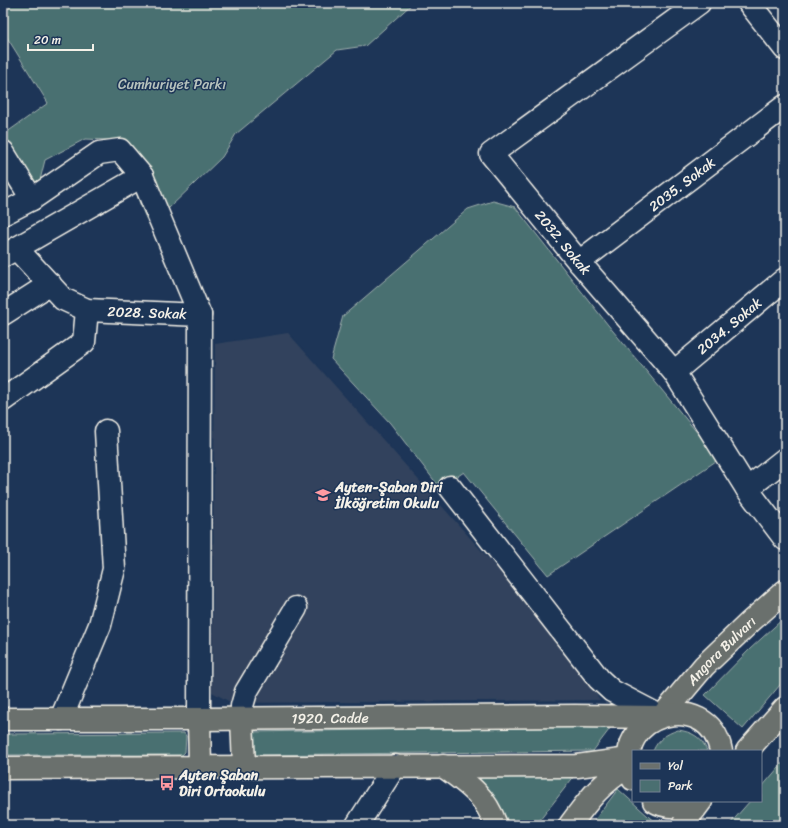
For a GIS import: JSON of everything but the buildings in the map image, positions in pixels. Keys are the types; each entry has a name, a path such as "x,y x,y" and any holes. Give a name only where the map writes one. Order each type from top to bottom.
{"main road":[{"name":"Angora Bulvarı","path":"630,768 632,743 644,726 660,716 704,666 785,591"},
{"path":"748,750 785,708"},
{"path":"660,716 681,714 698,719 712,730 717,738 721,750"},
{"name":"1920. Cadde","path":"3,720 660,716"},
{"path":"199,719 200,766"},
{"path":"242,719 244,766"},
{"path":"3,768 200,766 578,766 630,768"},
{"path":"443,766 466,782 480,795 489,808 496,825"},
{"path":"570,825 600,787 613,776 630,768"},
{"path":"657,802 669,806 681,806 695,802"},
{"path":"683,825 700,802"}],"street":[{"name":"2032. Sokak","path":"699,3 491,154 579,262 674,372 747,489 785,539"},
{"path":"749,3 785,49"},
{"name":"2035. Sokak","path":"579,262 785,106"},
{"name":"2028. Sokak","path":"3,214 32,199 99,153 120,150 142,176 200,315 87,310 63,299 50,284 10,252 142,176"},
{"path":"3,152 32,199"},
{"name":"2034. Sokak","path":"674,372 785,278"},
{"path":"3,314 50,284"},
{"path":"3,400 84,342 87,310"},
{"path":"199,719 200,315"},
{"path":"61,719 100,625 114,569 106,431"},
{"path":"747,489 785,459"},
{"path":"450,487 599,679 612,691 660,716"},
{"path":"242,719 242,706 246,692 296,608"},
{"path":"357,825 395,766"}],"shaded area":[{"name":"Ayten-Şaban Diri İlköğretim Okulu","path":"288,333 566,646 600,700 232,703 212,692 215,344"}],"green space":[{"name":"Cumhuriyet Parkı","path":"3,3 413,3 365,46 337,50 236,134 222,157 168,209 171,224 156,233 147,220 123,158 110,140 85,139 45,160 40,180 20,191 12,190 3,174 3,135 48,103 3,31"},
{"path":"493,201 515,207 608,325 719,459 548,575 464,472 440,488 390,423 331,359 343,316 468,209"},
{"path":"785,617 785,679 743,729 705,695 750,649"},
{"path":"612,726 593,751 251,755 251,732"},
{"path":"678,730 688,732 696,736 707,750 654,750 657,743 670,733"},
{"path":"184,733 186,736 185,752 182,755 3,755 3,734"},
{"path":"785,760 785,825 729,825 749,802 762,802 762,787"},
{"path":"476,775 575,775 536,825 509,825 496,800 476,779"},
{"path":"618,789 658,825 591,825"}],"place":[{"name":"Ayten-Şaban Diri İlköğretim Okulu","path":"323,495"},
{"name":"Ayten Şaban Diri Ortaokulu","path":"167,783"}]}
